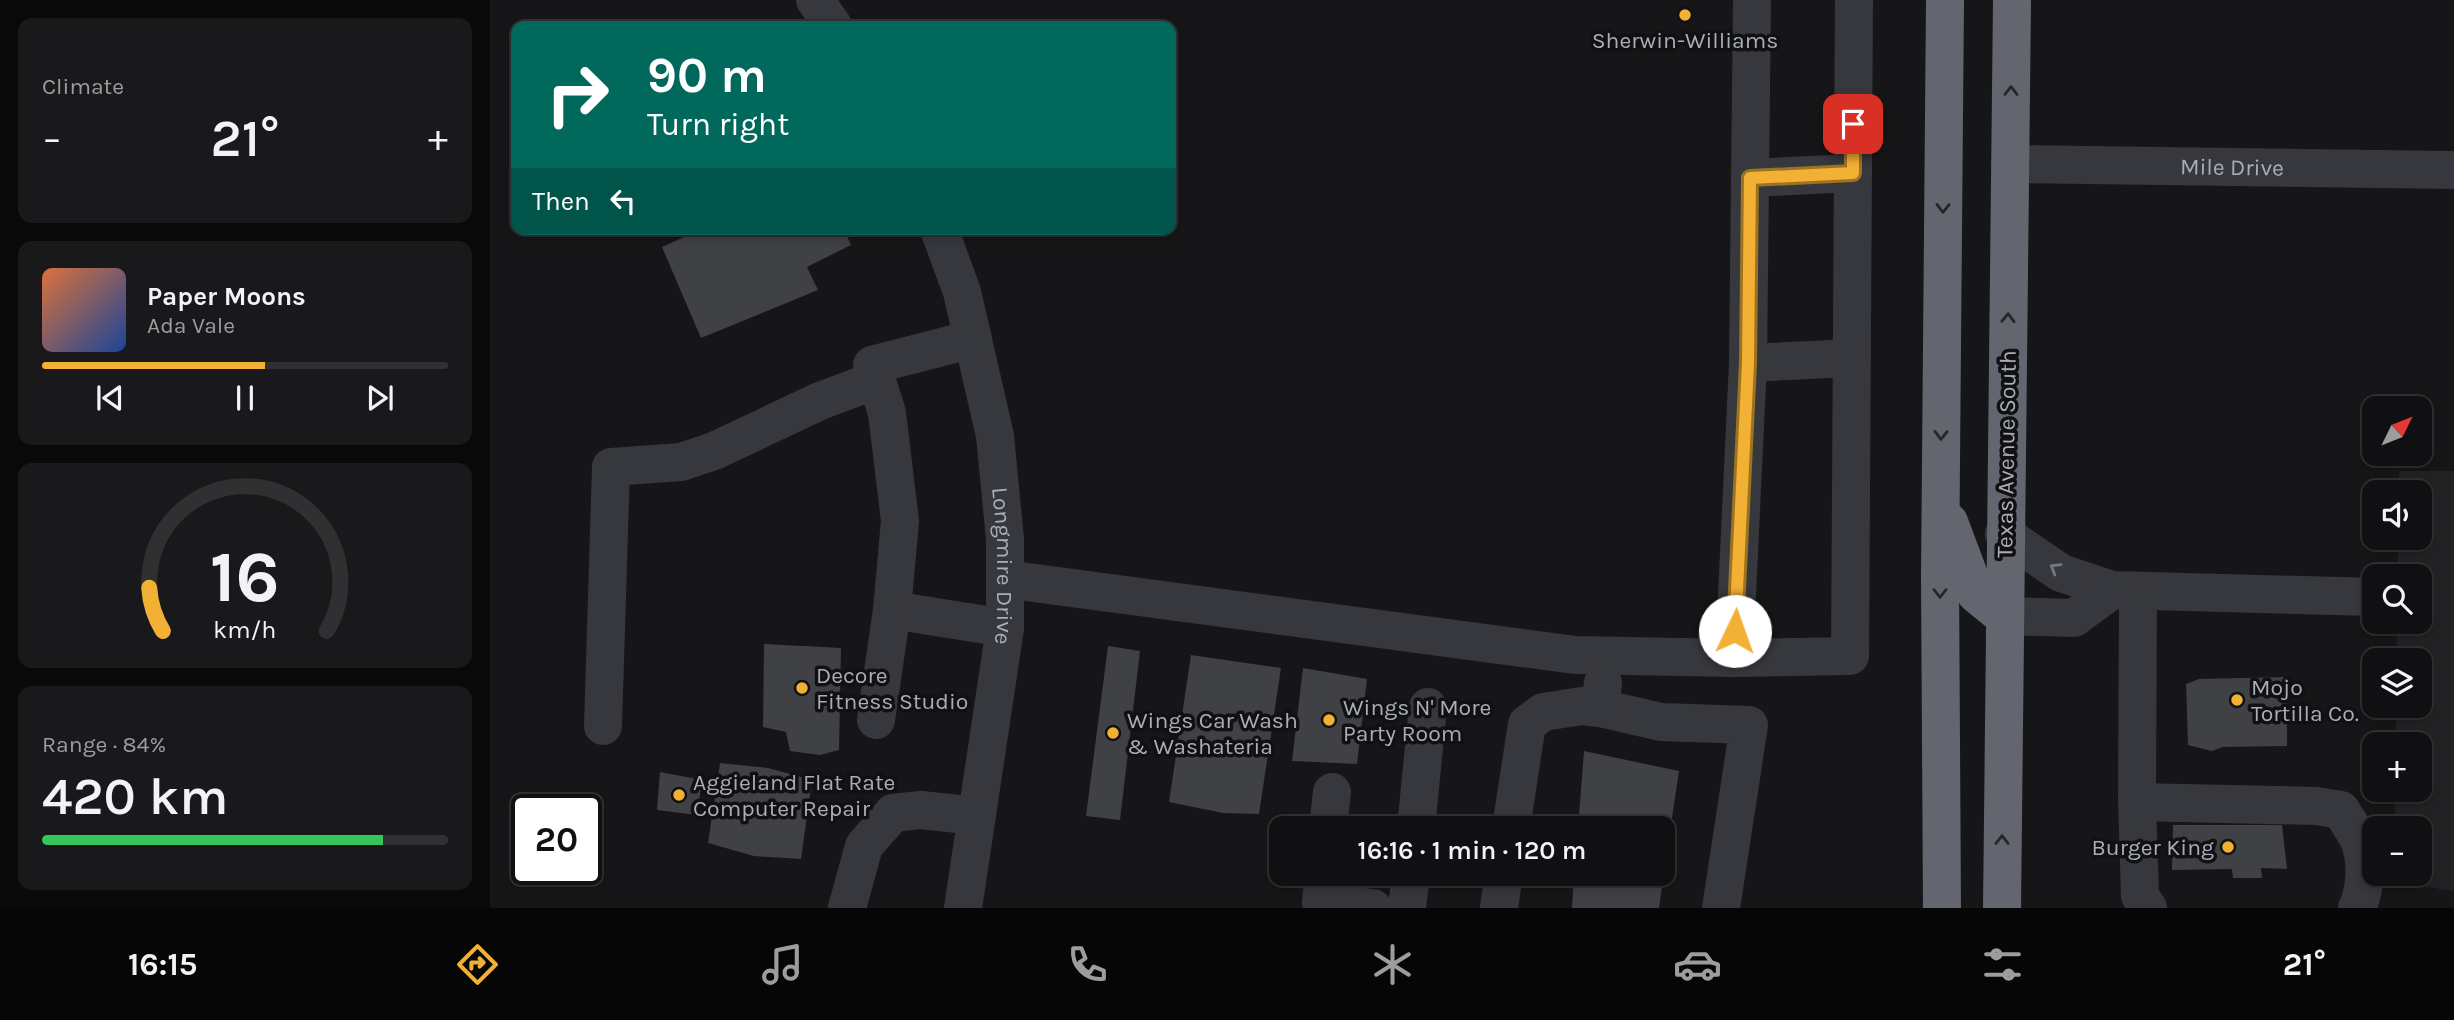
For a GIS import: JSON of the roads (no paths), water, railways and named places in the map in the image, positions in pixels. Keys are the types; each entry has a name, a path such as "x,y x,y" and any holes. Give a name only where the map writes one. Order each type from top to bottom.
{"highway":[{"path":"1942,908 1940,500 1945,0"},
{"name":"Texas Avenue South","path":"2002,908 2003,616 2012,0"},
{"path":"1940,500 1976,594 2003,616"}],"street":[{"path":"816,0 831,21"},
{"path":"1734,658 1748,363 1752,0"},
{"path":"1005,579 1575,655 1734,658 1850,656 1854,0"},
{"name":"Mile Drive","path":"2010,163 2454,170"},
{"path":"1750,178 1853,173"},
{"name":"Longmire Drive","path":"941,235 962,292 995,436 1005,539 1005,628 963,908"},
{"path":"876,720 900,521 887,413 872,365 973,339"},
{"path":"1748,363 1852,358"},
{"path":"603,726 611,467 681,462 715,451 820,401 876,380"},
{"path":"2004,534 2061,573 2125,591 2362,597"},
{"path":"2003,616 2074,618 2125,591"},
{"path":"2125,591 2140,896 2148,908"},
{"path":"891,610 1005,628"},
{"path":"1600,708 1606,656"},
{"path":"1513,816 1527,724 1543,712 1582,706 1661,722 1749,725 1721,908"},
{"path":"1417,816 1428,707"},
{"path":"2137,802 2316,806 2341,810 2360,842 2364,894 2357,908"},
{"path":"847,908 864,846 893,813 921,810 977,816"},
{"path":"1323,886 1321,902 1373,908"},
{"path":"1407,908 1410,886"},
{"path":"1499,908 1502,886"}],"place":[{"name":"Sherwin-Williams","path":"1685,15"},
{"name":"Decore Fitness Studio","path":"802,688"},
{"name":"Mojo Tortilla Co.","path":"2237,700"},
{"name":"Wings N' More Party Room","path":"1329,720"},
{"name":"Wings Car Wash & Washateria","path":"1113,733"},
{"name":"Aggieland Flat Rate Computer Repair","path":"679,795"},
{"name":"Burger King","path":"2228,847"}]}
